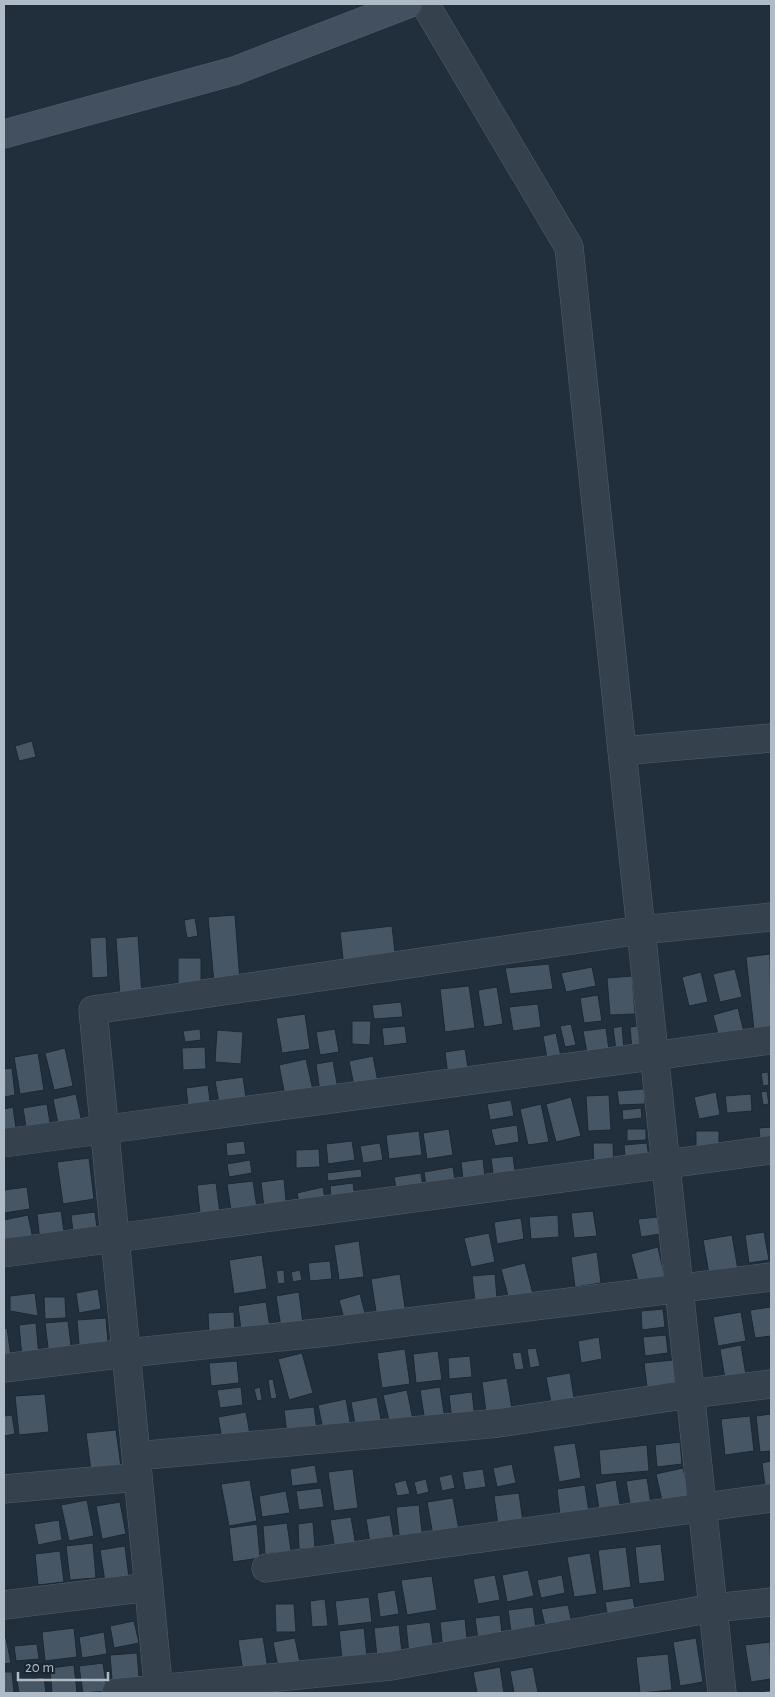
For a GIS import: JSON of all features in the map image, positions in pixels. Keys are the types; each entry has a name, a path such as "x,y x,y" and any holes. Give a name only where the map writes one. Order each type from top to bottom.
{"main road":[{"path":"4,134 234,71 408,4"}],"street":[{"path":"425,4 569,248 722,1693"},
{"path":"622,751 771,738"},
{"path":"159,1691 93,1010 641,930 771,916"},
{"path":"4,1143 771,1040"},
{"path":"4,1253 771,1150"},
{"path":"4,1368 127,1353 318,1334 771,1277"},
{"path":"4,1489 137,1466 500,1422 771,1384"},
{"path":"266,1568 771,1498"},
{"path":"4,1605 149,1587"},
{"path":"116,1693 159,1691 391,1666 713,1608 771,1602"}],"building":[{"path":"32,741 36,757 19,761 15,746"},
{"path":"235,915 240,981 214,983 208,917"},
{"path":"195,918 198,936 187,938 184,920"},
{"path":"392,926 396,961 344,967 340,932"},
{"path":"138,936 142,996 120,997 116,938"},
{"path":"106,937 108,977 92,978 90,938"},
{"path":"770,954 771,1028 754,1030 746,957"},
{"path":"178,958 201,958 201,990 178,990"},
{"path":"549,964 553,989 510,994 505,968"},
{"path":"592,967 596,986 566,992 561,973"},
{"path":"735,969 742,997 720,1002 713,974"},
{"path":"701,972 708,1002 689,1006 682,977"},
{"path":"632,976 635,1014 610,1015 607,978"},
{"path":"469,986 475,1028 445,1032 440,989"},
{"path":"497,987 503,1024 484,1027 478,990"},
{"path":"598,995 602,1021 584,1023 580,998"},
{"path":"401,1002 403,1017 374,1019 372,1005"},
{"path":"538,1004 541,1027 513,1031 509,1007"},
{"path":"738,1008 745,1036 720,1042 713,1015"},
{"path":"305,1014 310,1049 282,1053 276,1018"},
{"path":"352,1021 371,1021 370,1045 352,1044"},
{"path":"571,1024 576,1045 565,1047 560,1026"},
{"path":"405,1026 407,1043 384,1046 382,1028"},
{"path":"622,1026 624,1049 616,1050 613,1028"},
{"path":"638,1026 641,1049 632,1050 630,1027"},
{"path":"606,1028 609,1050 587,1053 583,1031"},
{"path":"200,1029 201,1040 185,1042 183,1031"},
{"path":"335,1029 339,1052 320,1055 316,1032"},
{"path":"217,1030 243,1032 241,1064 215,1062"},
{"path":"556,1033 562,1061 548,1064 543,1036"},
{"path":"205,1047 206,1069 183,1070 182,1048"},
{"path":"65,1048 73,1086 54,1090 45,1053"},
{"path":"465,1049 469,1074 448,1076 445,1052"},
{"path":"38,1053 44,1090 20,1094 14,1057"},
{"path":"373,1056 378,1082 354,1086 349,1061"},
{"path":"306,1059 313,1090 285,1096 279,1065"},
{"path":"333,1061 338,1089 320,1092 316,1064"},
{"path":"12,1068 15,1095 4,1097 4,1069"},
{"path":"768,1072 769,1085 763,1086 761,1073"},
{"path":"243,1077 247,1104 220,1108 215,1081"},
{"path":"208,1085 211,1109 189,1112 186,1088"},
{"path":"644,1089 645,1104 619,1105 617,1091"},
{"path":"767,1091 769,1104 763,1105 761,1092"},
{"path":"716,1092 720,1115 699,1119 694,1097"},
{"path":"76,1094 83,1128 60,1133 53,1099"},
{"path":"751,1094 752,1111 727,1113 725,1096"},
{"path":"609,1095 611,1130 588,1131 586,1096"},
{"path":"571,1097 581,1136 556,1142 546,1104"},
{"path":"511,1100 514,1116 490,1120 487,1104"},
{"path":"47,1104 51,1129 27,1133 23,1108"},
{"path":"541,1104 549,1142 528,1145 520,1109"},
{"path":"13,1107 17,1135 4,1137 4,1109"},
{"path":"641,1108 642,1118 623,1120 622,1110"},
{"path":"517,1125 519,1142 495,1146 491,1129"},
{"path":"771,1127 771,1149 761,1150 759,1128"},
{"path":"449,1129 453,1155 427,1159 423,1133"},
{"path":"627,1129 646,1129 646,1140 627,1141"},
{"path":"419,1131 422,1155 389,1159 386,1135"},
{"path":"696,1131 719,1131 719,1155 696,1155"},
{"path":"244,1141 246,1154 227,1156 226,1143"},
{"path":"352,1141 355,1160 328,1164 326,1144"},
{"path":"380,1143 383,1160 363,1163 360,1146"},
{"path":"593,1143 613,1143 614,1168 594,1169"},
{"path":"647,1143 650,1166 626,1168 624,1145"},
{"path":"319,1149 320,1167 296,1168 296,1150"},
{"path":"513,1156 517,1186 495,1189 491,1158"},
{"path":"89,1158 94,1199 63,1204 57,1162"},
{"path":"483,1159 486,1186 464,1188 461,1162"},
{"path":"250,1160 252,1173 229,1177 227,1164"},
{"path":"453,1167 456,1188 427,1193 424,1172"},
{"path":"361,1169 362,1177 328,1181 327,1173"},
{"path":"421,1173 425,1203 399,1206 394,1177"},
{"path":"284,1179 288,1221 266,1224 261,1182"},
{"path":"253,1181 259,1221 233,1224 227,1184"},
{"path":"216,1183 221,1221 201,1223 197,1185"},
{"path":"353,1183 357,1211 333,1214 330,1186"},
{"path":"27,1187 30,1209 4,1213 4,1190"},
{"path":"323,1187 327,1210 302,1215 297,1193"},
{"path":"61,1211 65,1238 40,1241 37,1214"},
{"path":"593,1211 597,1236 574,1238 571,1213"},
{"path":"95,1212 98,1237 74,1240 71,1215"},
{"path":"28,1215 35,1248 4,1242 4,1220"},
{"path":"558,1215 559,1237 531,1239 529,1217"},
{"path":"657,1217 660,1234 641,1237 638,1219"},
{"path":"521,1218 524,1239 497,1244 494,1222"},
{"path":"764,1232 769,1260 749,1263 745,1235"},
{"path":"489,1233 495,1262 471,1267 464,1238"},
{"path":"732,1235 738,1270 709,1274 703,1240"},
{"path":"359,1241 364,1277 339,1280 334,1245"},
{"path":"658,1247 665,1279 639,1285 631,1254"},
{"path":"597,1252 601,1283 575,1287 571,1257"},
{"path":"262,1255 267,1289 234,1294 229,1260"},
{"path":"330,1261 332,1279 310,1281 308,1263"},
{"path":"525,1263 533,1294 509,1300 501,1269"},
{"path":"284,1270 285,1283 278,1284 276,1271"},
{"path":"300,1270 302,1280 293,1282 291,1272"},
{"path":"400,1274 406,1314 377,1318 371,1279"},
{"path":"495,1274 497,1299 475,1301 472,1276"},
{"path":"98,1289 101,1309 79,1313 76,1293"},
{"path":"299,1292 303,1324 281,1327 276,1296"},
{"path":"35,1293 38,1316 10,1311 10,1296"},
{"path":"360,1294 367,1321 346,1326 339,1300"},
{"path":"44,1297 65,1297 66,1318 45,1319"},
{"path":"266,1302 271,1334 242,1338 238,1306"},
{"path":"771,1307 771,1336 755,1338 750,1310"},
{"path":"663,1309 665,1327 642,1330 641,1311"},
{"path":"234,1312 235,1335 209,1335 208,1313"},
{"path":"741,1312 746,1341 718,1346 713,1317"},
{"path":"106,1318 109,1354 80,1356 77,1320"},
{"path":"68,1321 72,1354 49,1356 45,1323"},
{"path":"36,1323 39,1356 22,1358 19,1325"},
{"path":"7,1328 11,1356 4,1357 4,1329"},
{"path":"666,1335 668,1353 645,1356 643,1337"},
{"path":"599,1337 602,1359 581,1363 578,1341"},
{"path":"741,1345 746,1375 725,1379 720,1349"},
{"path":"536,1348 540,1366 530,1368 527,1349"},
{"path":"405,1349 410,1384 382,1388 377,1353"},
{"path":"438,1351 442,1380 416,1383 413,1354"},
{"path":"521,1352 524,1369 515,1370 512,1353"},
{"path":"302,1353 313,1393 289,1400 278,1359"},
{"path":"470,1356 472,1377 449,1379 448,1358"},
{"path":"673,1360 676,1392 648,1395 644,1363"},
{"path":"237,1361 239,1383 211,1386 209,1363"},
{"path":"570,1373 575,1404 552,1408 546,1377"},
{"path":"507,1378 513,1415 487,1419 482,1382"},
{"path":"273,1379 277,1398 271,1399 268,1380"},
{"path":"241,1387 243,1405 220,1408 217,1390"},
{"path":"260,1387 262,1400 257,1401 254,1389"},
{"path":"440,1387 445,1419 425,1422 420,1390"},
{"path":"407,1390 414,1425 391,1429 383,1395"},
{"path":"472,1392 475,1419 452,1421 449,1395"},
{"path":"45,1394 49,1432 19,1435 15,1396"},
{"path":"377,1397 383,1431 357,1435 351,1402"},
{"path":"346,1399 352,1433 325,1439 318,1405"},
{"path":"314,1407 318,1438 288,1442 284,1410"},
{"path":"246,1412 251,1440 223,1445 218,1417"},
{"path":"771,1414 771,1451 760,1452 756,1416"},
{"path":"12,1415 15,1434 4,1436 4,1416"},
{"path":"750,1416 754,1451 725,1455 721,1419"},
{"path":"116,1430 121,1467 91,1470 86,1433"},
{"path":"680,1442 682,1464 657,1467 655,1445"},
{"path":"575,1443 581,1478 559,1482 553,1446"},
{"path":"647,1445 649,1471 601,1475 599,1450"},
{"path":"771,1461 771,1493 766,1494 762,1463"},
{"path":"512,1464 516,1483 497,1487 493,1468"},
{"path":"315,1465 318,1483 292,1486 290,1469"},
{"path":"683,1468 690,1499 663,1505 656,1474"},
{"path":"353,1469 358,1508 334,1511 328,1472"},
{"path":"483,1469 486,1487 465,1490 462,1472"},
{"path":"452,1474 455,1488 442,1491 439,1477"},
{"path":"647,1478 652,1511 632,1515 626,1481"},
{"path":"426,1479 429,1492 417,1495 414,1482"},
{"path":"250,1480 257,1521 229,1526 221,1484"},
{"path":"406,1480 410,1494 397,1496 394,1483"},
{"path":"616,1480 622,1517 601,1521 595,1484"},
{"path":"585,1485 590,1519 561,1524 557,1489"},
{"path":"321,1488 324,1507 299,1510 296,1491"},
{"path":"286,1491 290,1513 262,1517 259,1496"},
{"path":"519,1493 523,1522 498,1525 494,1496"},
{"path":"453,1498 459,1530 433,1535 427,1502"},
{"path":"87,1500 94,1536 69,1541 61,1505"},
{"path":"120,1502 126,1534 102,1539 96,1506"},
{"path":"419,1505 423,1541 400,1544 396,1507"},
{"path":"390,1515 394,1539 370,1543 366,1519"},
{"path":"351,1517 356,1546 335,1549 330,1520"},
{"path":"59,1520 62,1540 38,1545 34,1524"},
{"path":"313,1522 315,1548 299,1549 298,1524"},
{"path":"287,1523 291,1551 265,1554 263,1526"},
{"path":"257,1524 260,1558 233,1562 229,1528"},
{"path":"93,1543 96,1578 70,1580 66,1546"},
{"path":"661,1544 665,1581 639,1584 635,1547"},
{"path":"125,1546 129,1578 105,1582 100,1550"},
{"path":"626,1547 631,1587 603,1591 598,1550"},
{"path":"60,1551 64,1582 38,1585 35,1554"},
{"path":"590,1553 597,1594 574,1597 567,1557"},
{"path":"528,1570 534,1596 507,1602 502,1575"},
{"path":"495,1575 500,1600 478,1604 473,1579"},
{"path":"562,1575 565,1593 541,1598 537,1580"},
{"path":"432,1576 437,1610 407,1615 401,1580"},
{"path":"395,1590 399,1614 380,1617 377,1593"},
{"path":"369,1597 372,1622 338,1626 335,1601"},
{"path":"633,1598 636,1614 608,1618 605,1602"},
{"path":"325,1599 328,1626 312,1627 310,1601"},
{"path":"275,1604 294,1604 296,1632 276,1632"},
{"path":"568,1605 573,1628 547,1634 541,1609"},
{"path":"533,1607 537,1635 512,1638 508,1610"},
{"path":"500,1615 503,1644 479,1647 475,1618"},
{"path":"465,1619 468,1647 443,1650 440,1622"},
{"path":"134,1621 139,1643 114,1648 110,1626"},
{"path":"430,1622 434,1651 409,1654 406,1625"},
{"path":"399,1625 402,1653 377,1657 374,1628"},
{"path":"74,1628 77,1657 45,1661 42,1632"},
{"path":"364,1628 367,1656 342,1659 339,1631"},
{"path":"104,1632 107,1654 82,1658 79,1637"},
{"path":"263,1637 268,1669 243,1672 238,1640"},
{"path":"4,1638 6,1638 11,1663 4,1664"},
{"path":"295,1638 300,1663 278,1667 273,1642"},
{"path":"696,1638 703,1682 680,1686 673,1642"},
{"path":"770,1642 771,1679 751,1682 745,1645"},
{"path":"37,1644 39,1659 16,1661 14,1646"},
{"path":"137,1653 140,1689 113,1692 110,1655"},
{"path":"668,1654 672,1690 640,1693 636,1657"},
{"path":"103,1663 107,1691 83,1693 79,1666"},
{"path":"74,1665 77,1693 52,1693 50,1668"},
{"path":"500,1667 504,1693 477,1693 473,1672"},
{"path":"533,1667 538,1693 514,1693 510,1671"},
{"path":"4,1672 12,1672 14,1693 4,1693"},
{"path":"44,1677 46,1693 19,1693 17,1681"},
{"path":"771,1690 771,1693 754,1693"}]}
